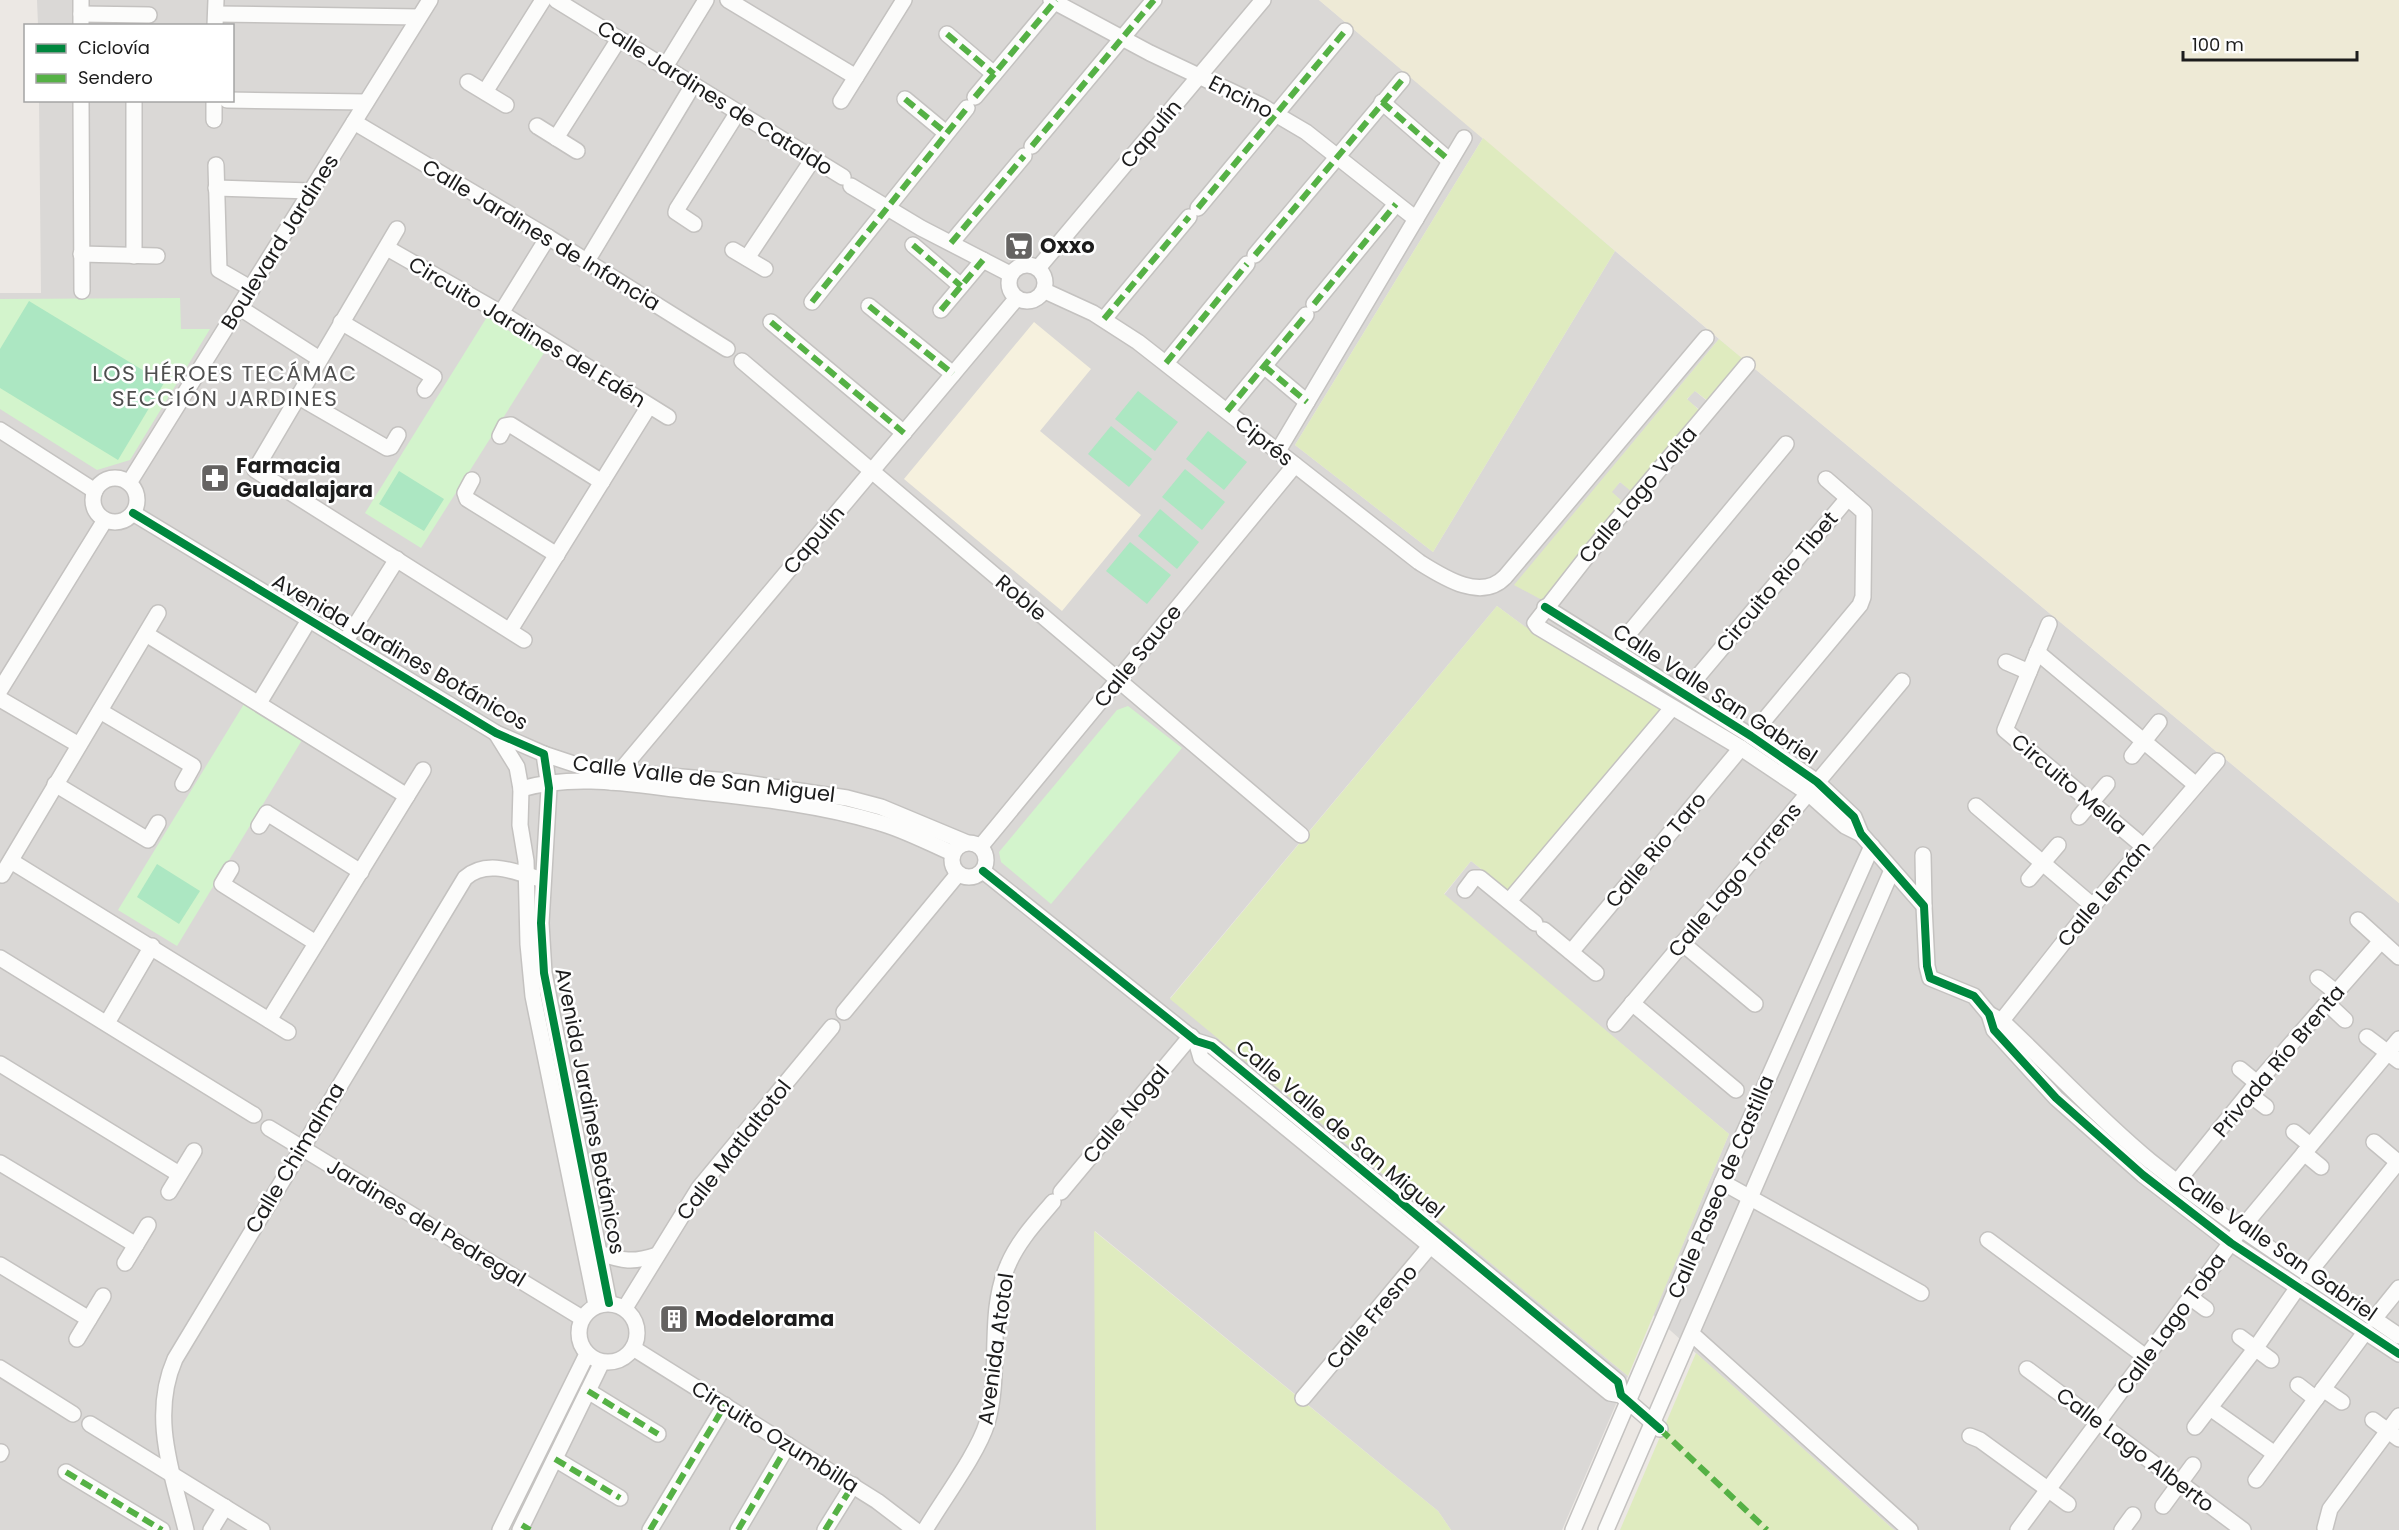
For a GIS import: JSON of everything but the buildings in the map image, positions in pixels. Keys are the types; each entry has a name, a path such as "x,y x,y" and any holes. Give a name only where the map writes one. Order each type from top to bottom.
{"street":[{"name":"Boulevard Jardines","path":"129,483 430,0"},
{"path":"485,92 543,0"},
{"name":"Calle Jardines de Cataldo","path":"556,0 813,159 886,207"},
{"path":"665,67 706,0"},
{"path":"728,0 856,77"},
{"path":"951,243 1154,0"},
{"name":"Capulín","path":"1039,267 1263,0"},
{"path":"841,101 901,1"},
{"path":"812,302 876,225 886,207 1054,1"},
{"name":"Encino","path":"1054,1 1121,39 1275,114 1306,132 1416,219"},
{"path":"81,13 139,18"},
{"path":"215,13 419,17"},
{"path":"1104,319 1345,32"},
{"path":"946,34 994,74"},
{"path":"556,138 619,39"},
{"path":"1166,363 1336,156 1402,80"},
{"path":"468,82 506,105"},
{"path":"588,261 693,85"},
{"path":"905,99 946,133"},
{"path":"234,100 366,102"},
{"path":"81,102 82,291"},
{"path":"134,102 134,256"},
{"path":"214,102 214,120"},
{"path":"1382,102 1450,161"},
{"path":"694,224 676,212 677,209 738,112"},
{"name":"Calle Jardines de Infancia","path":"354,122 549,237 727,349"},
{"path":"537,126 577,151"},
{"path":"1278,451 1464,138"},
{"path":"765,269 740,254 813,159"},
{"path":"216,165 219,270 252,289"},
{"path":"216,188 311,191"},
{"path":"1227,411 1396,204"},
{"path":"886,207 1010,274"},
{"name":"Circuito Jardines del Edén","path":"398,229 318,358 255,470 525,640"},
{"path":"501,313 549,237"},
{"path":"913,245 961,286"},
{"name":"Circuito Jardines del Edén","path":"387,248 501,313 668,417"},
{"path":"81,254 157,256"},
{"path":"941,310 983,260"},
{"path":"1023,264 1039,267 1046,278 1045,291 1032,302 1016,299 1009,288 1010,274 1023,264"},
{"name":"Ciprés","path":"1045,291 1104,319 1166,363 1419,562 1442,575 1483,590 1498,584 1505,577 1706,338"},
{"name":"Capulín","path":"616,776 1016,299"},
{"path":"869,306 953,374"},
{"path":"240,308 318,358"},
{"path":"340,322 434,377 425,390"},
{"path":"771,322 904,433"},
{"name":"Roble","path":"742,361 1301,835"},
{"name":"Calle Lago Volta","path":"1538,627 1536,618 1747,364"},
{"path":"1264,366 1307,402"},
{"path":"297,396 387,448 391,447 398,435"},
{"path":"510,630 649,406"},
{"path":"500,436 505,426 511,425 602,482"},
{"path":"0,430 95,491"},
{"path":"1615,650 1786,444"},
{"name":"Calle Sauce","path":"981,846 1295,465"},
{"path":"122,479 129,483 137,497 133,513 126,520 117,523 105,520 96,512 95,491 107,480 122,479"},
{"name":"Circuito Rio Tibet","path":"1751,736 1860,605 1863,597 1864,512 1826,479"},
{"path":"472,480 465,493 467,499 556,555"},
{"name":"Circuito Rio Tibet","path":"1684,693 1848,498"},
{"name":"Avenida Jardines Botánicos","path":"133,513 496,734 544,754 549,781 541,943 544,973 599,1253 603,1304"},
{"path":"0,690 105,520"},
{"path":"345,642 397,559"},
{"name":"Calle Valle San Gabriel","path":"1545,608 1751,736 1812,788"},
{"path":"2,875 158,613"},
{"path":"259,703 309,620"},
{"name":"Circuito Mella","path":"2049,624 2005,730 2143,846"},
{"name":"Calle Valle San Gabriel","path":"1538,627 1672,708 1812,788 1854,817 1861,834 1924,906 1926,966 1930,978 1970,993 2056,1098 2108,1146 2231,1243 2302,1281 2370,1325 2399,1354"},
{"path":"146,634 407,796"},
{"path":"2037,652 2196,785"},
{"path":"2006,662 2029,672"},
{"name":"Calle Lago Torrens","path":"1615,1024 1902,681"},
{"path":"0,699 79,744"},
{"path":"1509,901 1672,708"},
{"path":"100,711 193,766 183,784"},
{"path":"2132,756 2159,722"},
{"name":"Avenida Jardines Botánicos","path":"496,734 517,766 521,789 520,825 524,846 533,996 603,1304"},
{"name":"Calle Rio Taro","path":"1571,952 1741,748"},
{"name":"Calle Valle de San Miguel","path":"544,754 578,767 616,776 843,813 877,822 952,853"},
{"name":"Calle Lemán","path":"1995,1022 2217,760"},
{"path":"269,1020 423,770"},
{"name":"Calle Valle de San Miguel","path":"521,789 549,781 616,776 740,782 848,798 891,811 965,842"},
{"path":"55,784 148,840 158,823"},
{"path":"2079,818 2107,784"},
{"path":"1976,806 2093,906"},
{"path":"259,826 267,813 360,872"},
{"path":"965,842 981,846 986,860 983,871 974,877 958,874 953,868 952,853 965,842"},
{"path":"2029,879 2058,845"},
{"path":"524,846 545,851"},
{"name":"Calle Paseo de Castilla","path":"1573,1530 1625,1398 1872,846"},
{"path":"1923,855 1924,906"},
{"path":"10,861 152,946 288,1032"},
{"name":"Calle Chimalma","path":"186,1530 164,1444 162,1415 170,1370 465,878 479,870 492,868 543,880"},
{"path":"231,869 222,885 316,943"},
{"name":"Calle Paseo de Castilla","path":"1606,1530 1657,1426 1692,1334 1892,870"},
{"name":"Calle Valle de San Miguel","path":"983,871 1193,1039 1201,1058 1435,1240 1610,1393 1625,1398 1657,1426"},
{"path":"844,1012 958,874"},
{"path":"1465,890 1477,876 1596,972"},
{"path":"2358,920 2399,957"},
{"name":"Privada Río Brenta","path":"2177,1182 2253,1089 2381,941"},
{"path":"1682,943 1755,1004"},
{"path":"107,1023 152,946"},
{"path":"0,958 254,1115"},
{"path":"2318,978 2345,1020"},
{"path":"1632,1003 1736,1090"},
{"name":"Calle Valle San Gabriel","path":"1995,1022 2114,1129 2177,1182 2241,1229 2302,1281"},
{"name":"Calle Matlaltotol","path":"625,1308 699,1188 832,1027"},
{"path":"2367,1037 2393,1057"},
{"name":"Calle Nogal","path":"1057,1197 1193,1039"},
{"name":"Calle Lago Toba","path":"2018,1530 2241,1229 2307,1149 2393,1057 2399,1039"},
{"path":"0,1064 179,1174"},
{"path":"2240,1069 2266,1107"},
{"name":"Jardines del Pedregal","path":"269,1128 582,1318"},
{"path":"2294,1132 2321,1167"},
{"path":"2195,1427 2255,1349 2302,1281 2398,1163 2374,1142"},
{"path":"169,1192 194,1151"},
{"path":"0,1163 136,1245"},
{"path":"1722,1182 1921,1293"},
{"name":"Avenida Atotol","path":"925,1530 983,1434 993,1395 997,1310 1004,1274 1024,1237 1057,1197"},
{"path":"125,1263 148,1225"},
{"name":"Calle Fresno","path":"1304,1398 1435,1240"},
{"path":"1988,1240 2147,1358"},
{"path":"599,1253 621,1260 638,1261 657,1255"},
{"path":"0,1265 89,1319"},
{"path":"2256,1480 2399,1288"},
{"path":"77,1339 103,1296"},
{"path":"2191,1298 2206,1310"},
{"path":"603,1304 625,1308 636,1327 637,1334 633,1348 620,1360 602,1362 587,1354 580,1343 578,1330 582,1318 603,1304"},
{"name":"Calle Valle San Gabriel","path":"2370,1325 2399,1336"},
{"path":"1692,1334 1910,1530"},
{"path":"2240,1336 2271,1360"},
{"name":"Circuito Ozumbilla","path":"633,1348 853,1485 915,1530"},
{"path":"500,1530 587,1354"},
{"path":"524,1528 602,1362"},
{"path":"0,1368 73,1413"},
{"name":"Calle Lago Alberto","path":"2027,1369 2243,1530"},
{"path":"2298,1385 2342,1402"},
{"path":"588,1391 658,1434"},
{"path":"650,1530 724,1405"},
{"path":"2210,1408 2275,1454"},
{"path":"2325,1528 2330,1509 2394,1435 2399,1416"},
{"path":"2373,1420 2394,1435"},
{"path":"90,1424 262,1530"},
{"path":"1970,1436 1980,1440 2068,1504"},
{"path":"738,1530 788,1445"},
{"path":"555,1459 620,1498"},
{"path":"2163,1506 2193,1464"},
{"path":"66,1472 162,1530"},
{"path":"825,1530 853,1485"},
{"path":"211,1530 225,1507"},
{"path":"2122,1530 2133,1515"}],"shaded area":[{"path":"37,0 1319,0 1483,138 1295,445 1433,552 1615,251 1719,339 1515,585 1542,599 1623,502 1611,492 1620,482 1632,491 1700,410 1687,400 1694,390 1707,401 1743,359 2399,903 2399,1530 1894,1530 1653,1315 1729,1134 1444,895 1471,861 1509,891 1524,626 1497,606 1170,998 1628,1376 1562,1530 1451,1530 1438,1511 1095,1231 1096,1530 0,1530 0,293 41,293 39,102 234,102 234,24 38,24"},
{"path":"1319,0 2399,0 2399,903 1743,359"},
{"path":"1034,322 1091,369 1040,431 1141,515 1062,611 904,479"}],"green space":[{"path":"1483,138 1615,251 1433,552 1295,445"},
{"path":"180,298 181,329 210,329 130,460 97,470 0,409 0,299"},
{"path":"29,301 164,383 118,460 0,388 0,349"},
{"path":"487,317 544,353 421,548 365,513"},
{"path":"1719,339 1743,359 1708,401 1695,391 1687,399 1700,411 1632,492 1620,482 1612,492 1623,502 1542,600 1514,585"},
{"path":"1138,391 1178,422 1155,451 1115,419"},
{"path":"1111,426 1152,459 1129,487 1088,454"},
{"path":"1208,431 1247,462 1224,490 1186,459"},
{"path":"1185,469 1225,502 1202,530 1162,497"},
{"path":"399,471 444,499 424,531 379,504"},
{"path":"1160,509 1199,542 1177,569 1138,536"},
{"path":"1130,542 1171,575 1147,604 1106,571"},
{"path":"1497,606 1524,626 1661,710 1509,891 1471,861 1444,894 1729,1134 1628,1376 1170,999"},
{"path":"244,704 302,740 177,946 118,910"},
{"path":"1128,706 1182,748 1051,904 1001,862 999,852 1117,710"},
{"path":"157,864 200,891 179,924 137,897"},
{"path":"1094,1231 1438,1511 1451,1530 1096,1530"},
{"path":"1696,1353 1894,1530 1620,1530"}],"marked path":[{"path":"975,97 1056,0"},
{"path":"1032,146 1154,0"},
{"path":"1198,208 1345,31"},
{"path":"947,34 994,74"},
{"path":"1255,255 1402,80"},
{"path":"905,99 946,133"},
{"path":"1382,102 1450,161"},
{"path":"812,302 967,108"},
{"path":"951,243 1024,156"},
{"path":"1314,304 1396,204"},
{"path":"1104,319 1189,217"},
{"path":"913,245 961,286"},
{"path":"941,310 983,260"},
{"path":"1166,363 1247,264"},
{"path":"869,306 953,374"},
{"path":"1227,411 1306,315"},
{"path":"771,322 904,433"},
{"path":"1264,366 1307,402"},
{"path":"588,1391 658,1434"},
{"path":"650,1530 725,1405"},
{"path":"1660,1429 1767,1530"},
{"path":"738,1530 788,1445"},
{"path":"555,1459 620,1498"},
{"path":"66,1472 162,1530"},
{"path":"825,1530 853,1485"},
{"path":"522,1525 530,1530"}],"cycle path":[{"path":"133,513 496,733 544,754 549,788 541,923 544,973 609,1303"},
{"path":"1545,607 1751,736 1817,782 1854,817 1861,834 1924,906 1927,966 1930,978 1974,996 1989,1014 1994,1030 2056,1098 2143,1175 2231,1243 2399,1354"},
{"path":"983,871 1196,1041 1212,1046 1618,1382 1621,1395 1660,1429"}],"place":[{"name":"Oxxo","path":"1019,246"},
{"name":"Farmacia Guadalajara","path":"215,478"},
{"name":"Modelorama","path":"674,1319"}],"district":[{"name":"LOS HÉROES TECÁMAC SECCIÓN JARDINES","path":"225,386"}]}
